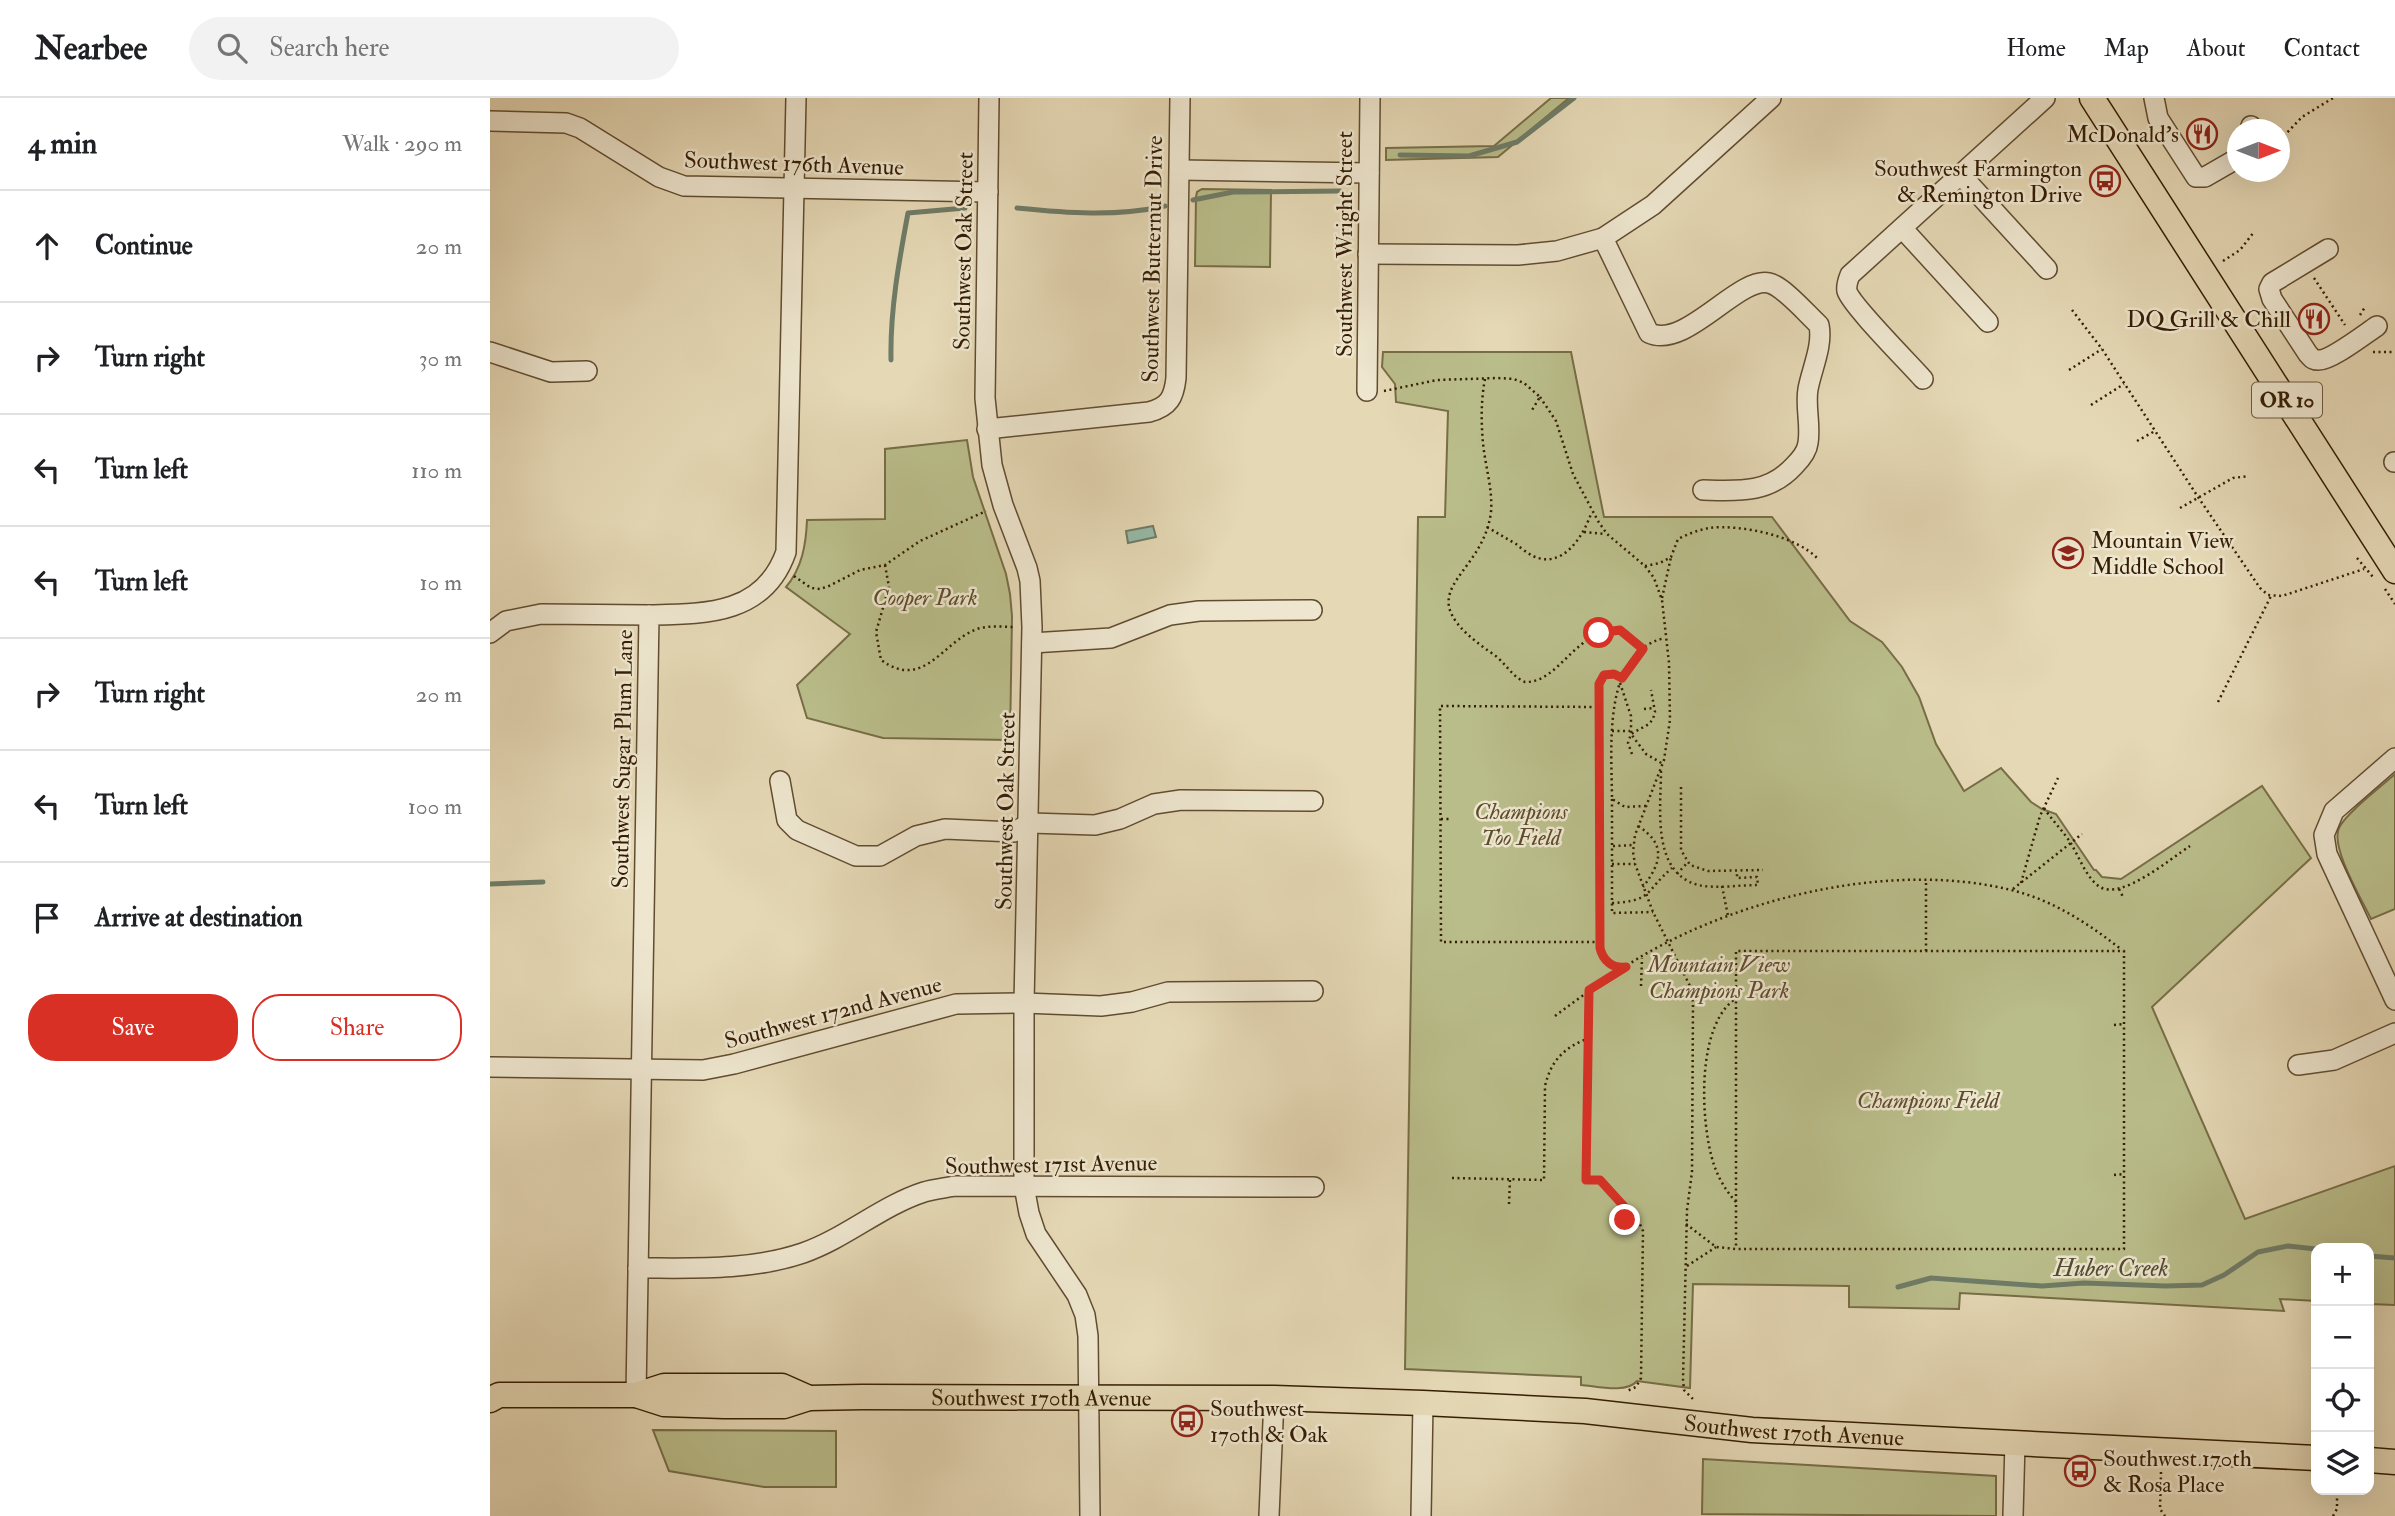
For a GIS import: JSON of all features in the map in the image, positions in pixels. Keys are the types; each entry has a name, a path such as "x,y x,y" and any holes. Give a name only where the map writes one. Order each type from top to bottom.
{"main road":[{"name":"OR 10","path":"2092,98 2395,571"},
{"name":"Southwest 170th Avenue","path":"493,1395 636,1395 664,1386 782,1386 809,1398 1273,1398 1423,1403 1585,1411 1752,1430 2311,1458"},
{"path":"2374,1460 2395,1462"}],"street":[{"name":"Southwest Sugar Plum Lane","path":"636,1395 649,615 702,613 740,604 769,580 782,564 786,552 796,98"},
{"name":"Southwest Oak Street","path":"989,98 987,429 992,465 1003,505 1030,581 1032,635 1024,1003 1024,1186 1028,1213 1036,1234 1077,1295 1085,1315 1088,1336 1090,1516"},
{"name":"Southwest Butternut Drive","path":"987,429 1149,412 1161,409 1174,394 1177,378 1180,98"},
{"name":"Southwest Wright Street","path":"1367,391 1370,98"},
{"path":"1368,254 1518,256 1558,251 1603,238 1653,205 1771,98"},
{"path":"1923,379 1856,305 1847,291 1850,275 2045,98"},
{"path":"2154,98 2158,118 2196,177 2205,177 2227,164"},
{"name":"Southwest 176th Avenue","path":"490,121 566,123 580,128 672,183 700,188 988,192"},
{"path":"1180,170 1369,173"},
{"path":"1961,175 2047,269"},
{"path":"1902,228 1988,322"},
{"path":"1603,238 1649,332 1658,337 1703,318 1760,282 1777,286 1819,324 1817,355 1808,391 1808,443 1802,457 1786,474 1765,487 1744,492 1703,490"},
{"path":"2324,252 2272,284 2269,289 2272,299 2308,354 2315,360 2325,359 2377,326"},
{"path":"490,352 551,372 587,372"},
{"path":"1032,635 1111,638 1170,615 1199,611 1312,610"},
{"path":"490,633 506,621 541,614 649,615"},
{"path":"2395,758 2334,811 2324,835 2327,854 2395,1000"},
{"path":"780,782 787,820 797,830 856,856 880,856 916,836 945,829 1014,832 1030,823 1095,825 1120,819 1154,804 1181,800 1313,801"},
{"name":"Southwest 172nd Avenue","path":"490,1067 704,1070 956,1004 1101,1006 1132,1002 1168,992 1313,991"},
{"path":"2298,1065 2334,1060 2395,1033"},
{"name":"Southwest 171st Avenue","path":"638,1268 721,1267 765,1262 804,1252 902,1201 925,1192 956,1186 1314,1187"},
{"path":"1269,1516 1273,1398"},
{"path":"1421,1516 1423,1403"},
{"path":"2013,1516 2015,1442"}],"path":[{"path":"2290,130 2302,117 2333,98"},
{"path":"2205,272 2240,250 2254,232"},
{"path":"2324,252 2309,270 2350,333"},
{"path":"2072,310 2102,349 2197,497 2260,588 2271,596 2282,596 2364,569"},
{"path":"2069,370 2102,349"},
{"path":"1485,379 1482,422 1491,501 1487,527 1476,551 1450,590 1447,603 1451,614 1464,632 1496,656 1520,680 1536,681 1545,677 1585,641 1599,633 1620,630 1643,649"},
{"path":"1367,391 1388,391 1437,380 1514,379 1532,388 1540,397 1556,421 1573,474 1592,512 1608,534 1645,566 1654,578 1662,600 1670,663 1671,698 1662,766 1664,852 1677,874 1698,885 1758,885 1757,877 1737,878 1737,871"},
{"path":"2091,405 2124,384"},
{"path":"1532,410 1540,397"},
{"path":"2137,440 2155,430"},
{"path":"2180,508 2233,478 2249,476"},
{"path":"792,574 811,588 820,589 860,570 885,565 930,536 973,515 1003,505"},
{"path":"1487,527 1534,556 1554,558 1568,552 1584,532 1592,512"},
{"path":"1662,600 1671,557 1678,539 1708,528 1755,531 1807,548 1818,559"},
{"path":"1584,532 1608,534"},
{"path":"1645,566 1671,557"},
{"path":"885,565 889,587 876,632 881,660 890,667 915,669 932,663 963,637 988,626 1032,635"},
{"path":"2218,702 2271,596"},
{"path":"1653,912 1612,913 1612,711 1622,678 1643,649 1665,638"},
{"path":"1622,678 1610,674 1601,679 1598,716 1598,933 1601,955 1616,966 1626,967"},
{"path":"1620,683 1631,716 1628,743 1632,754"},
{"path":"1612,731 1631,732 1649,724 1653,719 1654,708 1651,690"},
{"path":"1600,707 1440,706 1441,942 1600,943"},
{"path":"1644,709 1654,708"},
{"path":"1631,732 1646,754 1662,766"},
{"path":"1662,766 1638,826 1634,845 1635,864 1643,887 1690,986 1693,1003 1692,1172 1686,1224 1683,1387 1693,1399"},
{"path":"2021,883 2040,816 2058,778"},
{"path":"1681,787 1681,850 1688,862 1701,870 1763,870"},
{"path":"1612,799 1625,807 1646,806"},
{"path":"2044,808 2071,843 2091,878 2101,887 2111,890 2125,889 2190,846"},
{"path":"1440,820 1452,819"},
{"path":"1638,826 1653,838 1658,852 1656,866 1643,887"},
{"path":"2012,890 2082,834"},
{"path":"1612,846 1634,845"},
{"path":"1658,852 1664,852"},
{"path":"1677,874 1688,862"},
{"path":"1612,864 1635,864"},
{"path":"1612,903 1635,901 1646,894 1672,867"},
{"path":"1926,880 1926,951"},
{"path":"1555,1016 1589,990 1642,956 1728,916 1849,885 1926,880 1979,884 2012,890 2071,913 2124,951"},
{"path":"1722,886 1728,916"},
{"path":"2119,889 2123,897"},
{"path":"1736,1250 1736,951 2124,951"},
{"path":"1686,1224 1716,1247 1736,1250 2124,1250 2124,951"},
{"path":"1641,986 1642,956"},
{"path":"1589,990 1586,1180 1600,1180 1639,1222 1643,1231 1641,1378 1636,1387 1628,1391"},
{"path":"1736,1202 1714,1166 1707,1139 1704,1099 1714,1032 1724,1009 1738,997"},
{"path":"2114,1025 2124,1024"},
{"path":"1452,1178 1544,1180 1545,1086 1548,1073 1555,1060 1566,1049 1589,1038"},
{"path":"1691,1099 1704,1099"},
{"path":"2114,1174 2124,1174"},
{"path":"1509,1204 1510,1179"},
{"path":"1625,1220 1631,1214"},
{"path":"1686,1267 1716,1247"},
{"path":"2161,1450 2160,1509 2165,1516"},
{"path":"2333,1516 2337,1509 2337,1495"}],"green space":[{"path":"1551,98 1569,98 1498,157 1386,160 1386,148 1494,146"},
{"path":"1202,189 1271,190 1270,267 1195,266 1196,197 1197,192"},
{"name":"Mountain View Champions Park","path":"1383,352 1571,352 1604,517 1772,517 1850,621 1882,642 1902,667 1919,697 1936,744 1964,791 2001,768 2031,802 2056,814 2094,870 2102,877 2121,879 2262,786 2311,858 2152,1007 2245,1219 2395,1166 2395,1305 2374,1304 2374,1243 2311,1243 2311,1301 2280,1299 2284,1311 1960,1293 1959,1309 1849,1307 1849,1286 1693,1284 1690,1388 1637,1381 1626,1387 1610,1388 1581,1385 1581,1377 1405,1369 1418,517 1445,517 1448,411 1396,402 1395,384 1382,367"},
{"name":"Cooper Park","path":"967,440 973,477 1006,574 1010,594 1010,740 883,738 807,718 797,685 850,634 786,587 802,556 807,520 885,519 885,449"},
{"path":"2395,774 2395,909 2371,919 2343,860 2337,837 2339,828 2349,815"},
{"path":"653,1430 836,1431 836,1487 764,1487 669,1471"},
{"path":"1703,1459 1996,1476 1996,1516 1702,1514"}],"shaded area":[{"path":"1153,526 1156,537 1128,543 1126,531"}],"waterway":[{"path":"1400,155 1469,156 1517,142 1574,98"},
{"path":"1193,200 1233,192 1340,191"},
{"path":"1017,208 1110,213 1165,206"},
{"path":"891,360 898,267 908,213 965,208"},
{"path":"490,884 543,882"},
{"name":"Huber Creek","path":"1898,1287 1931,1278 2042,1286 2084,1283 2202,1285 2224,1275 2258,1252 2288,1246 2311,1248"},
{"name":"Huber Creek","path":"2374,1256 2395,1258"}],"place":[{"name":"McDonald's","path":"2202,134"},
{"name":"Southwest Farmington & Remington Drive","path":"2105,181"},
{"name":"DQ Grill & Chill","path":"2314,319"},
{"name":"Mountain View Middle School","path":"2068,553"},
{"name":"Southwest 170th & Oak","path":"1187,1421"},
{"name":"Southwest 170th & Rosa Place","path":"2080,1471"}],"route":[{"path":"1599,633 1620,630 1643,649 1622,678 1614,674 1604,675 1599,684 1600,948 1606,961 1621,968 1626,967 1589,990 1586,1180 1600,1180 1631,1214 1625,1220"}],"park label":[{"name":"Champions Too Field","path":"1521,824"},
{"name":"Champions Field","path":"1928,1100"}]}
